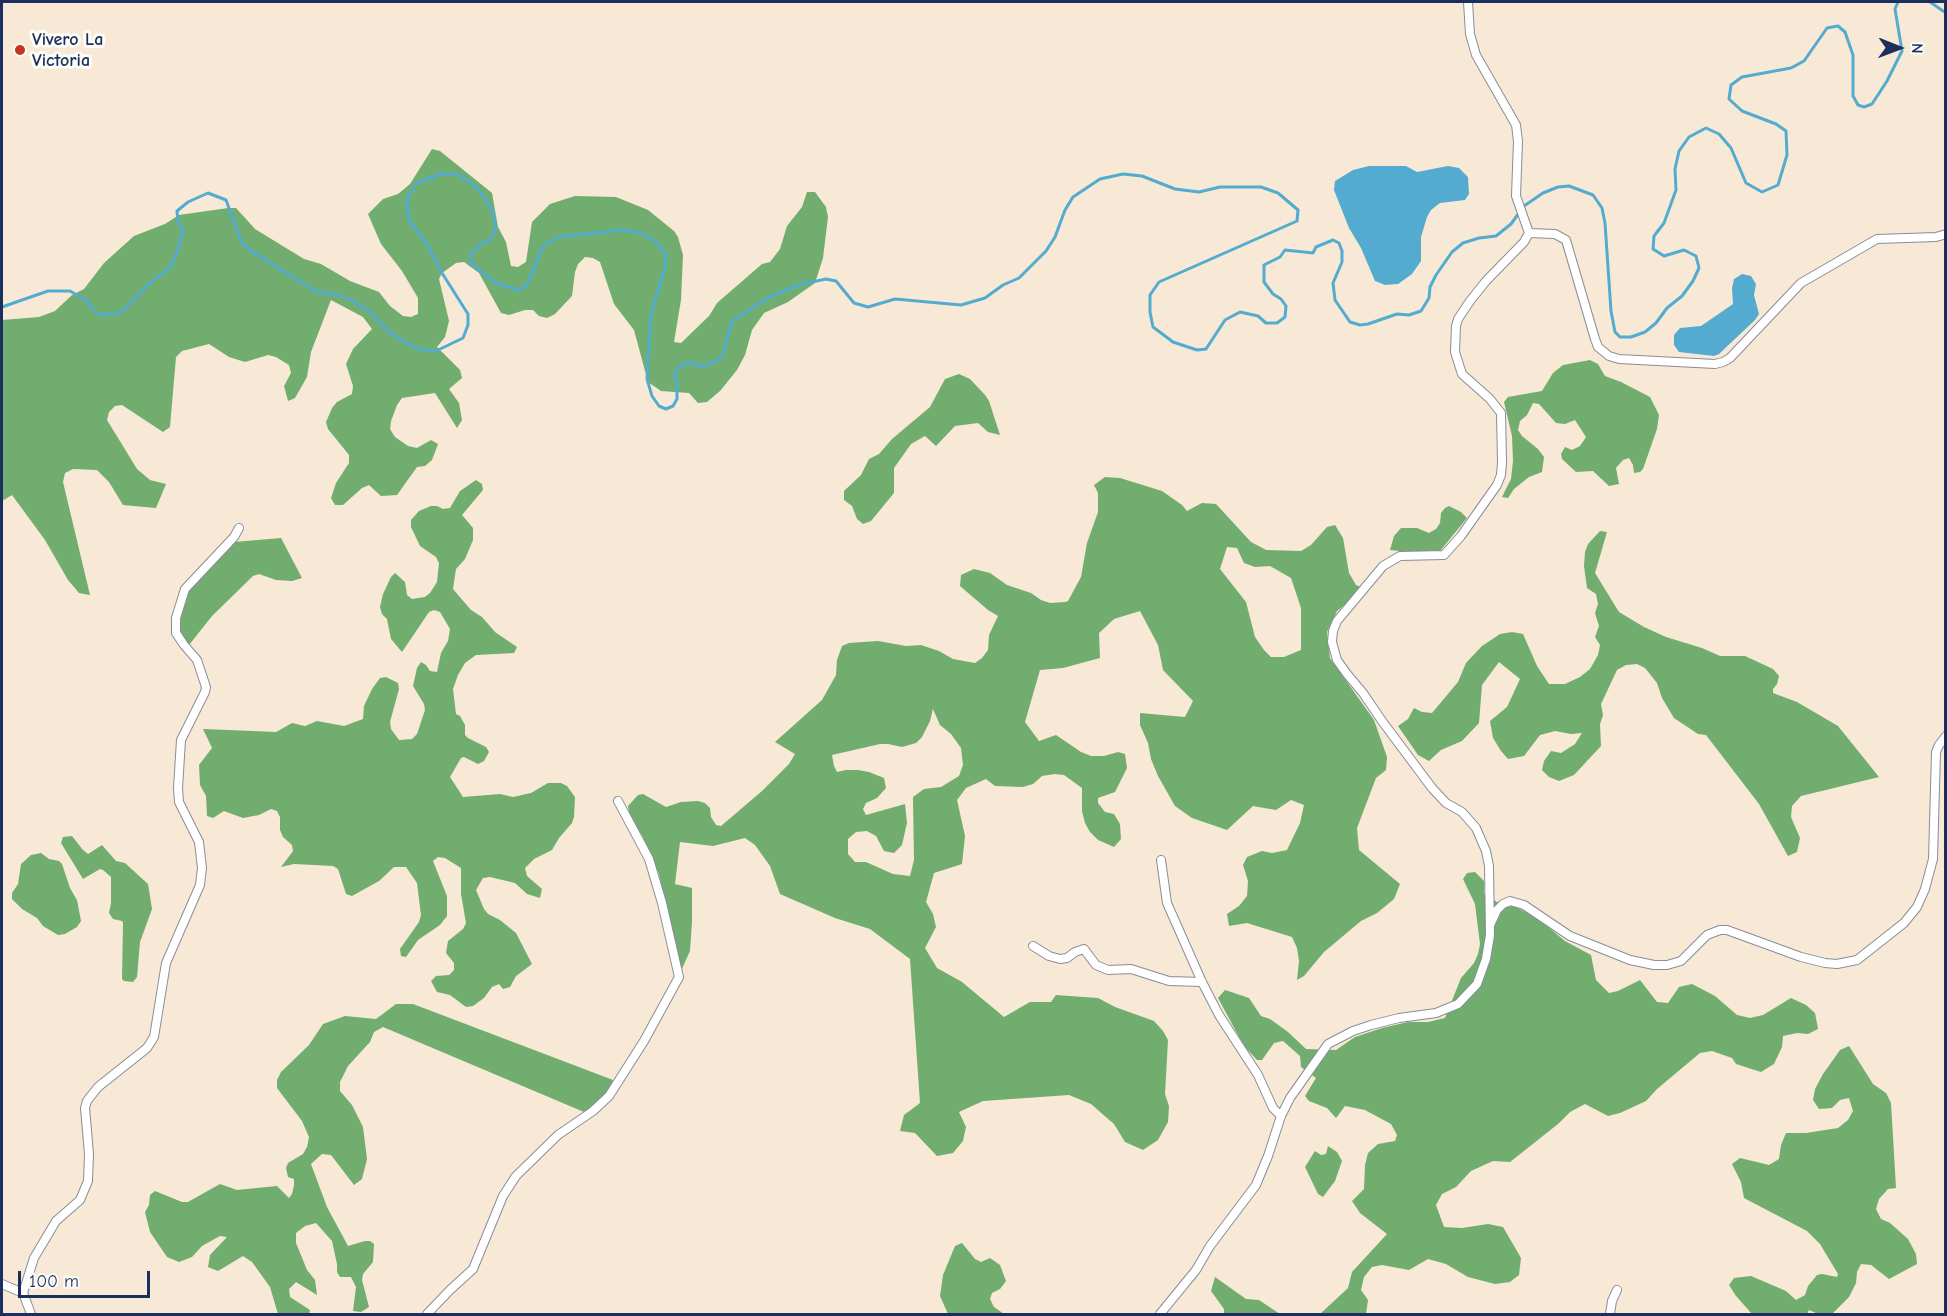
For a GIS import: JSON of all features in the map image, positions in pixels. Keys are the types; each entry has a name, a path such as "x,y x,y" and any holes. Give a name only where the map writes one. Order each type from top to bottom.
{"street":[{"path":"1160,1314 1196,1270 1210,1246 1256,1185 1281,1116 1297,1086 1328,1044 1371,1025 1399,1018 1436,1013 1458,1004 1477,984 1486,959 1490,925 1490,866 1476,828 1462,812 1446,803 1432,788 1337,660 1332,642 1337,621 1383,566 1400,556 1444,555 1461,536 1497,485 1501,475 1501,413 1490,399 1462,374 1455,352 1456,326 1470,301 1524,242 1529,233 1518,205 1516,124 1476,55 1470,34 1468,2"},
{"path":"1529,233 1555,234 1566,240 1595,339 1598,347 1603,351 1619,359 1715,364 1730,358 1801,283 1876,239 1936,237 1946,234"},
{"path":"31,1314 23,1293 34,1258 56,1221 80,1200 89,1177 85,1108 87,1101 98,1087 147,1048 154,1037 166,963 200,885 202,868 199,842 179,802 178,788 181,740 206,687 198,660 176,633 176,618 185,589 234,537 239,528"},
{"path":"1490,925 1497,910 1510,901 1524,905 1570,936 1630,960 1654,965 1681,961 1707,935 1720,930 1727,930 1825,963 1838,964 1857,960 1904,923 1917,907 1925,889 1933,859 1936,752 1946,736"},
{"path":"428,1314 473,1269 503,1196 516,1176 558,1136 593,1111 609,1096 644,1041 679,977 662,903 649,860 618,801"},
{"path":"1161,860 1167,903 1202,982 1219,1015 1258,1075 1273,1108 1281,1116"},
{"path":"1033,946 1049,956 1060,959 1084,949 1096,965 1108,970 1131,969 1170,981 1202,982"},
{"path":"2,1284 23,1293"},
{"path":"1610,1314 1617,1290"}],"green space":[{"path":"432,149 440,151 492,193 498,227 506,242 511,266 518,267 526,262 532,222 550,204 575,196 616,197 648,210 674,231 683,255 681,300 674,342 681,343 709,316 717,303 762,264 770,262 780,249 787,226 802,207 807,192 815,192 826,207 828,217 823,258 815,283 788,302 764,313 752,330 745,355 737,370 720,391 707,402 698,403 689,393 661,391 648,382 634,330 614,304 600,262 585,257 578,264 572,296 555,314 547,318 539,316 533,310 509,315 501,313 479,273 464,262 456,263 442,273 439,279 449,321 445,337 437,347 460,370 462,378 449,389 459,403 462,420 457,428 435,393 402,398 397,405 390,429 395,437 408,446 417,448 431,440 438,444 432,460 425,466 417,467 397,495 381,496 369,485 362,488 343,505 335,505 331,498 336,483 349,463 349,455 328,429 326,422 337,402 352,394 353,386 346,364 353,349 372,329 363,317 331,300 311,352 307,377 295,398 288,401 284,386 291,373 289,365 276,357 268,355 245,362 229,357 209,344 182,351 176,357 170,427 163,432 122,405 115,406 109,412 107,420 137,469 150,480 166,484 156,508 123,505 109,482 97,470 73,469 65,473 63,482 90,595 79,593 68,580 45,540 12,495 2,501 2,320 39,317 55,311 72,295 84,289 104,263 134,236 165,224 179,215 228,208 236,208 255,229 304,259 321,264 350,281 379,292 390,306 403,316 411,317 418,314 418,298 402,271 381,244 368,214 383,199 398,194 410,184"},
{"path":"1590,360 1598,364 1605,376 1650,397 1659,415 1657,429 1643,469 1634,473 1629,458 1623,460 1616,468 1619,484 1609,486 1593,471 1576,472 1562,459 1561,454 1565,447 1572,450 1580,446 1586,437 1575,420 1565,424 1556,423 1539,404 1533,403 1527,415 1520,421 1518,430 1544,457 1542,472 1529,477 1514,489 1508,498 1502,497 1511,479 1513,461 1512,436 1504,402 1508,397 1542,391 1553,373 1563,365"},
{"path":"959,374 970,379 985,395 1000,435 988,432 978,423 955,426 936,446 925,436 911,444 894,468 894,493 871,521 863,524 857,519 852,506 844,500 844,491 861,475 869,459 879,454 892,439 930,407 945,379"},
{"path":"1105,477 1120,478 1162,491 1187,511 1202,503 1216,504 1251,542 1266,550 1301,551 1311,545 1327,527 1335,525 1343,538 1349,573 1356,585 1361,587 1356,596 1337,611 1327,632 1330,658 1374,720 1387,757 1386,770 1376,778 1357,828 1359,850 1400,884 1394,899 1377,913 1361,921 1324,952 1304,976 1297,980 1299,961 1292,937 1247,923 1229,926 1227,914 1239,906 1247,896 1248,881 1243,865 1247,857 1262,851 1272,853 1287,850 1300,823 1304,805 1291,800 1276,810 1253,806 1227,830 1192,818 1175,806 1151,759 1148,743 1140,725 1140,713 1185,717 1193,701 1163,670 1158,645 1140,611 1114,619 1099,633 1100,658 1063,668 1040,670 1025,722 1039,741 1056,735 1091,756 1104,756 1118,752 1125,754 1127,768 1115,792 1098,798 1098,803 1105,812 1114,814 1120,824 1121,839 1114,847 1098,840 1090,832 1082,811 1082,788 1064,775 1042,776 1033,784 1023,787 995,786 986,779 966,788 957,800 965,836 962,864 934,873 926,902 933,914 936,927 925,948 937,968 962,982 1004,1017 1030,1002 1051,1002 1056,995 1098,998 1115,1007 1154,1021 1168,1040 1165,1094 1169,1106 1168,1122 1158,1140 1143,1150 1125,1142 1114,1124 1091,1104 1069,1095 983,1101 959,1112 966,1127 963,1141 953,1153 937,1156 915,1133 900,1131 904,1115 920,1103 910,959 870,929 835,918 780,894 770,866 755,845 745,838 713,846 680,842 675,884 692,888 690,951 681,971 659,874 642,835 630,819 628,806 638,795 643,794 666,807 681,802 698,801 710,808 711,817 716,825 721,826 789,764 795,754 775,742 822,700 836,675 837,660 842,646 849,643 878,641 906,646 921,645 953,659 975,663 988,650 989,635 998,616 960,586 961,575 974,569 990,573 1007,585 1031,593 1041,600 1050,603 1068,601 1081,577 1087,543 1098,512 1098,493 1094,485","holes":["1227,547 1237,548 1244,563 1255,567 1270,566 1291,578 1301,608 1301,650 1284,657 1271,657 1264,650 1255,637 1246,602 1220,569","933,709 940,725 951,734 961,748 963,765 959,776 941,787 924,789 913,797 914,860 910,876 893,874 866,862 855,862 848,854 848,839 856,832 867,831 876,836 884,851 894,853 902,845 907,823 905,804 866,815 863,809 866,803 877,798 886,788 884,778 858,770 837,772 832,755 880,744 902,747 916,743 922,737"]},
{"path":"476,480 482,484 483,490 462,515 473,528 473,540 465,559 456,569 453,589 495,632 517,647 514,653 476,655 465,663 458,675 453,689 456,714 460,716 465,725 465,735 486,747 489,752 484,761 478,764 464,757 461,758 450,777 463,797 500,794 513,797 531,793 548,783 561,783 567,786 575,797 572,823 552,850 534,859 525,868 527,876 542,889 540,898 527,894 515,883 490,877 483,878 476,890 488,914 516,933 532,964 516,976 510,987 503,989 499,984 492,987 484,998 473,1006 466,1007 450,995 437,992 431,981 436,976 449,975 454,970 454,963 446,953 448,941 463,929 466,923 461,894 461,868 445,858 438,857 433,861 447,896 447,916 440,925 418,940 406,957 401,956 400,949 419,922 421,915 417,883 406,867 394,867 379,881 352,896 346,894 338,869 333,866 294,864 281,867 293,851 292,845 283,837 280,830 280,817 277,811 271,809 259,815 243,818 224,811 213,818 207,816 206,796 200,785 199,765 212,748 203,729 276,732 292,723 305,726 317,721 344,726 363,719 364,706 372,689 380,678 386,677 398,683 399,689 390,722 391,729 399,740 412,739 417,734 425,710 413,686 417,668 421,662 430,671 437,672 450,629 440,612 434,610 429,612 402,652 391,639 387,619 382,614 380,607 383,594 395,573 405,582 407,595 412,599 425,597 430,593 437,582 439,563 436,557 420,546 411,527 411,520 419,511 431,506 450,508 460,491"},
{"path":"1449,506 1467,518 1440,551 1429,554 1390,550 1394,536 1401,528 1417,528 1429,533 1436,529 1440,523 1441,513"},
{"path":"1600,531 1607,532 1595,573 1619,612 1666,637 1720,656 1745,656 1773,669 1779,676 1773,693 1797,702 1838,726 1879,777 1801,796 1792,806 1791,817 1800,838 1797,852 1788,856 1759,804 1706,735 1698,734 1674,718 1662,698 1657,683 1645,668 1637,664 1626,665 1617,670 1601,704 1603,715 1600,724 1601,746 1574,775 1559,781 1549,777 1542,770 1544,761 1551,751 1561,753 1575,744 1582,733 1571,734 1555,731 1540,735 1524,756 1508,759 1493,738 1490,721 1507,707 1520,679 1499,662 1482,685 1479,723 1462,741 1441,750 1429,761 1418,755 1398,726 1408,719 1414,708 1432,713 1458,682 1466,663 1482,646 1500,634 1512,632 1523,634 1537,666 1549,684 1565,684 1590,669 1598,655 1600,645 1595,637 1599,626 1595,613 1598,604 1596,594 1587,588 1585,552 1588,544"},
{"path":"281,538 302,578 292,581 276,580 259,574 253,576 212,616 189,645 179,633 179,617 188,589 234,542"},
{"path":"72,836 88,854 102,845 116,861 125,863 148,884 152,909 140,942 137,977 133,982 122,979 123,923 113,919 109,913 111,877 100,869 83,879 61,843 63,837"},
{"path":"41,853 62,864 70,888 77,900 81,921 77,927 65,934 58,935 43,926 37,918 22,909 12,899 12,893 18,884 21,864 31,855"},
{"path":"1475,872 1484,881 1484,894 1505,907 1514,906 1537,918 1565,941 1591,955 1596,980 1609,993 1640,980 1657,1002 1668,1003 1679,987 1692,984 1715,996 1737,1015 1750,1018 1763,1015 1791,998 1806,1005 1815,1013 1818,1029 1808,1034 1797,1033 1783,1036 1782,1047 1774,1064 1761,1072 1736,1064 1732,1058 1712,1051 1700,1053 1646,1101 1608,1116 1585,1104 1570,1112 1510,1162 1493,1161 1471,1171 1456,1187 1442,1194 1436,1205 1444,1227 1462,1228 1488,1224 1503,1227 1521,1258 1519,1275 1510,1282 1495,1284 1468,1277 1446,1264 1428,1259 1409,1270 1382,1265 1372,1267 1364,1277 1361,1290 1368,1300 1366,1314 1320,1314 1348,1288 1352,1272 1387,1234 1360,1213 1352,1201 1364,1189 1368,1153 1378,1144 1395,1141 1397,1135 1391,1124 1365,1110 1345,1106 1336,1118 1327,1108 1309,1101 1305,1096 1316,1078 1301,1067 1300,1056 1283,1041 1274,1043 1262,1060 1257,1060 1244,1046 1218,998 1225,990 1249,998 1261,1016 1270,1019 1288,1032 1306,1049 1336,1050 1355,1037 1382,1028 1408,1022 1428,1022 1445,1018 1461,978 1474,963 1478,954 1480,944 1475,904 1463,879 1467,873"},
{"path":"396,1004 413,1004 613,1080 606,1095 584,1112 383,1027 374,1032 370,1042 348,1066 340,1082 340,1091 352,1105 363,1127 367,1159 362,1179 354,1185 331,1155 322,1154 311,1164 327,1207 348,1246 365,1241 374,1244 373,1262 363,1274 362,1280 369,1307 361,1312 353,1311 356,1287 351,1277 340,1277 337,1272 332,1241 316,1223 305,1226 296,1233 296,1243 307,1270 315,1280 317,1295 296,1282 289,1289 290,1297 310,1310 309,1314 278,1314 270,1287 252,1262 243,1256 218,1271 208,1267 210,1255 227,1237 220,1236 202,1246 192,1257 179,1262 167,1257 150,1232 145,1212 149,1205 150,1195 155,1191 182,1202 188,1202 220,1184 237,1190 277,1186 289,1198 292,1194 294,1179 288,1177 286,1168 288,1163 303,1154 309,1137 302,1121 277,1088 277,1080 281,1072 309,1045 323,1024 345,1016 376,1019"},
{"path":"1849,1046 1873,1084 1886,1093 1891,1103 1896,1188 1888,1189 1879,1199 1876,1209 1881,1219 1890,1223 1908,1239 1916,1254 1917,1264 1889,1279 1871,1265 1861,1264 1849,1297 1832,1314 1818,1314 1809,1310 1807,1314 1752,1314 1729,1285 1734,1278 1751,1276 1786,1291 1796,1300 1805,1295 1808,1286 1817,1275 1837,1277 1838,1274 1820,1244 1807,1231 1744,1198 1741,1182 1732,1164 1740,1158 1769,1165 1779,1159 1786,1133 1806,1133 1838,1128 1848,1120 1853,1111 1849,1098 1840,1100 1832,1108 1819,1109 1813,1100 1815,1089 1823,1074 1840,1050"},
{"path":"1328,1146 1337,1152 1342,1161 1335,1181 1323,1197 1318,1194 1305,1167 1315,1151 1321,1155 1326,1154"},
{"path":"962,1243 975,1259 981,1262 990,1258 1000,1265 1006,1281 1000,1289 992,1293 990,1299 994,1307 1004,1314 948,1314 940,1296 943,1275 955,1246"},
{"path":"1215,1277 1246,1299 1259,1300 1280,1314 1224,1314 1224,1309 1211,1291"}],"water":[{"path":"1369,166 1406,166 1417,172 1448,166 1459,168 1468,177 1469,194 1465,200 1440,203 1431,210 1421,237 1421,261 1412,274 1398,284 1385,285 1375,281 1361,248 1349,228 1334,190 1335,181 1353,170"},
{"path":"1742,274 1751,276 1756,284 1754,295 1759,314 1755,320 1719,354 1714,356 1679,352 1674,345 1674,335 1680,328 1701,326 1733,304 1734,279"}],"waterway":[{"path":"2,307 48,291 70,291 87,301 94,311 103,315 122,312 153,280 170,268 183,231 178,221 177,211 188,202 208,193 226,200 241,241 248,249 317,292 340,295 368,310 390,333 402,340 419,349 436,351 463,338 468,325 468,314 428,246 409,220 407,198 417,183 441,174 459,175 473,184 493,212 496,229 490,240 481,244 471,254 471,263 494,282 519,290 527,285 543,246 559,237 623,230 641,233 655,241 666,254 665,267 651,314 647,379 652,396 659,406 666,409 673,406 677,399 677,380 674,375 678,368 688,362 699,366 709,365 723,356 732,321 768,298 798,285 826,279 836,281 854,303 868,307 895,299 961,305 985,298 1003,285 1019,278 1046,251 1073,197 1100,179 1123,174 1142,176 1175,189 1199,192 1220,187 1261,187 1278,193 1298,210 1297,221 1159,282 1150,295 1153,327 1173,342 1197,350 1206,349 1225,320 1240,312 1258,316 1266,323 1277,323 1285,317 1286,306 1264,282 1264,265 1280,257 1285,250 1313,253 1316,247 1333,240 1339,243 1342,262 1333,283 1335,300 1350,322 1360,325 1397,314 1409,315 1421,311 1429,298 1430,287 1436,275 1452,252 1463,243 1496,236 1511,224 1524,206 1543,193 1558,187 1569,186 1593,195 1602,208 1615,332 1620,337 1631,337 1645,332 1656,323 1667,308 1682,296 1699,268 1696,256 1684,250 1664,256 1653,249 1654,236 1664,223 1676,190 1675,169 1679,151 1689,137 1706,128 1719,134 1731,148 1746,183 1762,192 1778,185 1787,155 1786,131 1776,124 1742,111 1729,99 1731,85 1742,77 1791,68 1804,61 1827,28 1838,26 1845,32 1853,55 1853,96 1858,105 1864,107 1872,104 1902,51 1895,9 1898,2"},
{"path":"1930,2 1946,13"}],"place":[{"name":"Vivero La Victoria","path":"20,50"}]}
